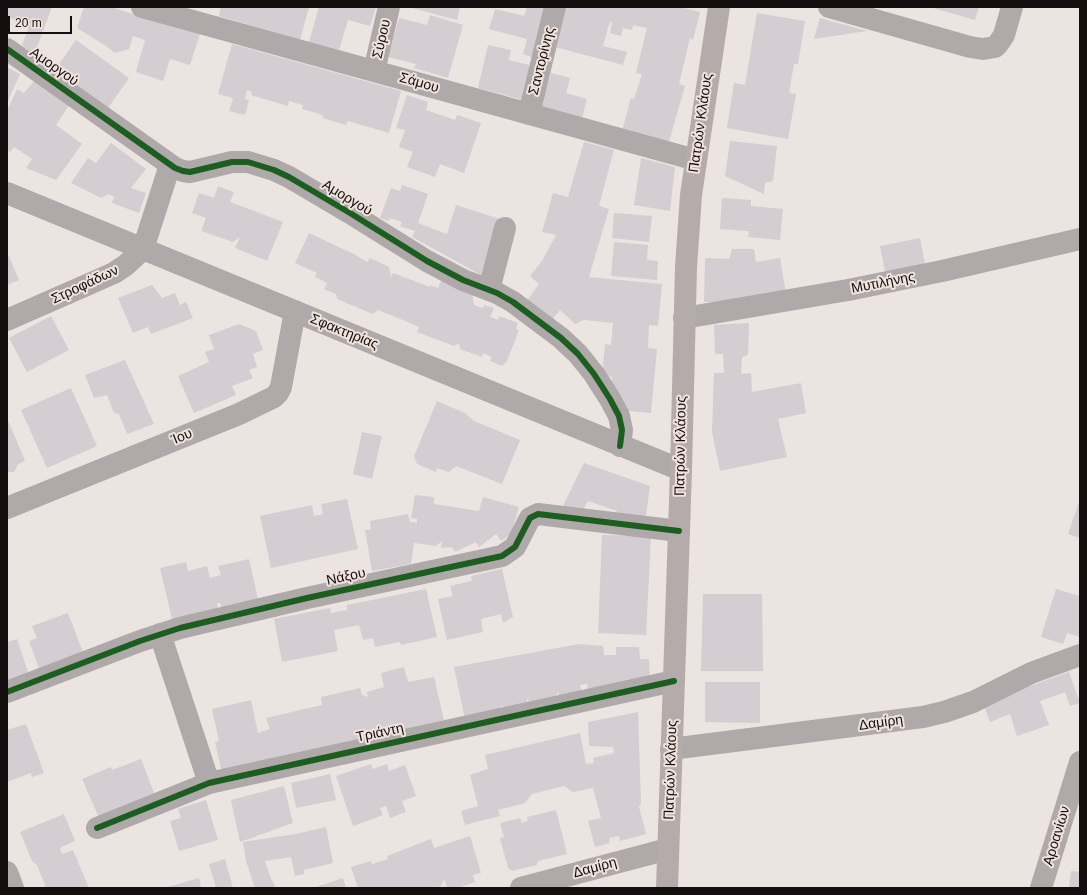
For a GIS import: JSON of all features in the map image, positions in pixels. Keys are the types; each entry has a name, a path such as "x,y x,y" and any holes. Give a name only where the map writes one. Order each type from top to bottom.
{"main road":[{"name":"Πατρών Κλάους","path":"667,888 681,470 684,318 688,233 696,160 719,7"}],"street":[{"name":"Σάμου","path":"142,7 210,16 374,71 696,160"},
{"name":"Σύρου","path":"374,71 389,7"},
{"name":"Σαντορίνης","path":"528,114 555,7"},
{"path":"829,7 970,47 983,49 995,47 998,44 1004,35 1012,7"},
{"name":"Αμοργού","path":"7,49 179,170 190,172 232,162 248,162 274,170 290,177 427,261 463,280 489,290 512,302 552,330 569,345 601,384 619,416 622,430 620,446"},
{"name":"Στροφάδων","path":"7,320 114,273 126,265 143,249 170,165"},
{"name":"Σφακτηρίας","path":"7,194 681,470"},
{"path":"489,290 505,228"},
{"name":"Μυτιλήνης","path":"684,318 848,290 942,271 1080,239"},
{"name":"Ίου","path":"7,508 239,414 274,397 278,393 280,387 295,311"},
{"name":"Νάξου","path":"7,692 160,634 307,598 502,556 515,547 530,518 538,514 679,532"},
{"path":"160,634 209,783"},
{"name":"Δαμίρη","path":"671,749 908,719 944,712 973,702 1031,673 1080,655"},
{"name":"Τριάντη","path":"97,828 209,783 674,681"},
{"name":"Αροανίων","path":"1041,888 1080,762"},
{"name":"Δαμίρη","path":"521,888 668,849"},
{"path":"7,872 13,888"}],"building":[{"path":"7,7 52,7 34,55 22,45 30,24 7,17"},
{"path":"84,7 111,7 200,34 190,65 170,59 163,81 136,72 145,40 133,36 129,49 115,53 77,28"},
{"path":"221,7 309,7 300,40 219,16"},
{"path":"319,7 376,7 370,26 348,20 339,50 309,42"},
{"path":"408,7 460,7 457,20"},
{"path":"527,7 550,7 534,58 523,54 527,39 489,29 495,9 524,16"},
{"path":"566,7 680,7 700,12 693,40 690,38 679,84 685,86 668,145 622,131 631,98 634,99 642,74 636,73 647,28 633,25 632,30 623,28 621,36 610,33 612,23 610,21 603,46 627,52 623,65 555,47"},
{"path":"930,7 979,7 975,20"},
{"path":"757,13 805,21 798,64 794,64 789,93 796,94 788,139 727,128 734,83 745,85"},
{"path":"430,15 463,25 448,78 414,68 416,64 388,57 399,18 427,25"},
{"path":"820,18 867,31 814,39"},
{"path":"76,40 129,78 108,108 55,70"},
{"path":"232,44 401,91 389,133 348,121 346,125 323,118 323,115 302,109 303,105 289,101 288,106 251,95 252,92 247,90 245,99 249,100 245,115 229,111 233,98 218,94"},
{"path":"488,45 511,50 509,60 533,66 523,100 478,88"},
{"path":"7,63 9,64 8,68 20,74 7,103"},
{"path":"551,73 570,78 566,93 587,99 582,118 541,107"},
{"path":"35,80 70,104 56,125 82,144 56,180 26,168 32,159 14,147 10,152 7,150 7,111 17,89 24,93"},
{"path":"407,95 428,102 426,110 455,120 457,115 481,123 464,173 440,164 435,177 407,167 413,152 399,147 405,130 396,128"},
{"path":"730,141 777,146 773,181 765,183 764,194 725,176"},
{"path":"584,142 614,150 599,206 609,209 589,277 662,284 658,326 649,325 648,348 657,349 651,413 618,410 620,393 611,389 612,377 602,376 605,344 611,345 613,323 584,320 575,324 560,310 550,322 524,305 539,284 530,276 542,261 556,235 542,232 553,193 568,197"},
{"path":"111,143 146,169 131,188 146,193 139,213 112,203 114,197 109,194 101,198 71,183 88,158 96,163"},
{"path":"641,158 675,167 670,211 634,205"},
{"path":"402,185 428,194 418,223 447,234 456,205 500,219 490,248 483,276 412,237 415,231 400,226 402,222 390,218 389,221 380,218 391,188 400,191"},
{"path":"218,186 234,192 230,202 283,222 267,261 235,248 240,237 233,242 201,231 206,218 192,213 199,193 214,198"},
{"path":"722,198 751,200 751,206 783,209 780,240 748,237 749,231 720,229"},
{"path":"614,213 652,216 649,242 612,238"},
{"path":"309,233 354,254 367,262 370,258 389,267 391,277 393,273 430,287 430,285 438,288 441,281 472,292 474,305 483,308 484,305 494,308 490,317 498,320 499,316 518,323 516,329 519,330 507,361 502,366 490,361 492,357 483,353 482,357 460,349 459,343 454,346 417,332 419,327 415,325 378,310 373,314 337,299 336,294 324,289 327,283 315,277 317,273 295,263"},
{"path":"920,238 926,269 886,276 880,246"},
{"path":"614,242 648,245 647,260 658,261 657,280 611,276"},
{"path":"732,249 754,249 756,262 780,258 786,294 762,299 728,299 728,303 704,302 705,258 729,259"},
{"path":"7,252 19,280 7,285"},
{"path":"152,285 162,298 175,293 180,305 186,302 193,318 151,334 148,327 133,333 118,298"},
{"path":"51,316 69,350 27,372 9,338"},
{"path":"749,323 748,355 742,357 741,374 751,373 752,392 801,383 806,413 778,419 787,457 720,471 712,432 714,373 724,373 723,354 715,354 714,325"},
{"path":"239,324 256,331 263,350 253,354 257,367 249,370 253,378 232,386 236,395 194,413 178,376 209,362 205,352 214,349 209,335"},
{"path":"125,360 154,424 127,434 119,414 114,413 107,395 94,398 85,375"},
{"path":"71,388 97,446 47,468 21,410"},
{"path":"437,401 465,413 474,421 520,440 502,484 456,466 449,472 437,468 436,472 417,464 414,456"},
{"path":"7,418 25,461 18,464 14,472 7,472"},
{"path":"362,432 382,436 372,479 353,474"},
{"path":"584,463 650,486 645,522 614,519 617,511 588,501 581,513 561,510"},
{"path":"415,495 434,497 434,504 479,511 483,497 519,507 511,534 501,541 496,534 479,547 476,542 455,552 452,547 441,548 442,541 436,546 414,543 411,564 372,571 365,530 371,529 370,521 408,514 410,522 417,523 417,519 411,518"},
{"path":"347,499 358,549 271,568 260,516 312,505 314,516 323,514 321,504"},
{"path":"1080,499 1080,538 1068,534"},
{"path":"602,535 651,536 646,635 598,633"},
{"path":"249,559 258,599 222,608 220,603 217,603 218,609 172,619 160,568 186,562 188,571 207,566 210,578 221,575 218,566"},
{"path":"502,569 513,617 503,623 501,614 481,619 483,632 447,640 438,599 453,596 450,586 472,581 471,576"},
{"path":"426,589 437,637 401,645 400,642 375,647 373,638 363,640 359,625 334,630 338,651 282,662 274,619 330,608 331,613 347,610 347,605"},
{"path":"1056,589 1080,596 1080,637 1067,633 1063,644 1041,637"},
{"path":"703,594 762,594 763,671 701,671"},
{"path":"68,613 84,655 40,671 29,641 37,638 32,626"},
{"path":"17,639 29,675 7,682 7,642"},
{"path":"579,644 603,646 604,655 616,655 616,647 639,647 640,659 649,659 650,678 588,690 587,684 580,685 582,693 559,696 558,692 554,699 529,704 528,697 526,705 506,709 501,705 503,712 465,719 454,667"},
{"path":"404,667 408,682 434,677 444,720 418,726 419,729 222,773 215,742 219,741 212,709 251,700 258,733 270,729 266,718 322,705 321,697 360,688 362,695 368,697 367,692 384,687 381,673"},
{"path":"1069,672 1080,703 1070,706 1065,692 1040,701 1049,725 1017,736 1010,714 990,722 983,703"},
{"path":"705,682 760,682 760,723 705,722"},
{"path":"638,712 641,804 639,807 646,834 620,841 619,836 609,838 610,843 595,847 588,821 601,818 593,788 573,792 564,786 532,794 525,803 498,810 500,816 465,825 461,811 478,806 470,775 488,769 485,755 580,733 586,764 594,763 593,758 614,753 613,747 589,746 588,722"},
{"path":"26,724 44,773 32,777 31,773 7,782 7,730"},
{"path":"141,759 156,798 100,820 82,779 111,767 112,770"},
{"path":"371,764 373,769 387,764 389,771 405,765 416,796 402,801 406,812 390,818 386,806 380,808 383,815 353,826 336,776"},
{"path":"330,774 336,800 296,808 291,783"},
{"path":"284,786 293,823 240,842 231,800"},
{"path":"206,800 218,840 179,851 170,821 181,818 178,809"},
{"path":"556,810 567,854 538,861 537,865 512,871 508,868 500,838 504,837 500,823 520,818 522,823 528,821 527,817"},
{"path":"64,814 75,841 60,848 62,854 73,850 89,888 46,888 37,865 32,861 20,832"},
{"path":"326,827 333,863 304,870 304,874 295,876 291,857 265,861 271,879 276,888 255,888 246,861 243,842 296,834"},
{"path":"470,836 481,873 473,875 475,882 458,888 447,888 444,879 441,886 435,888 358,888 351,867 371,861 372,864 388,859 387,856 431,839 434,848"},
{"path":"225,859 233,888 216,888 209,864"},
{"path":"1071,871 1080,872 1080,888 1069,888"},
{"path":"199,878 201,888 164,888"},
{"path":"343,878 346,888 313,888"}],"cycle path":[{"path":"7,49 175,168 190,172 232,162 248,162 274,170 289,177 350,213 427,261 463,280 497,293 513,302 561,338 578,354 594,374 619,416 622,430 620,446"},
{"path":"7,692 140,641 180,628 307,598 502,556 515,547 530,518 538,514 679,531"},
{"path":"97,828 209,783 674,681"}]}
